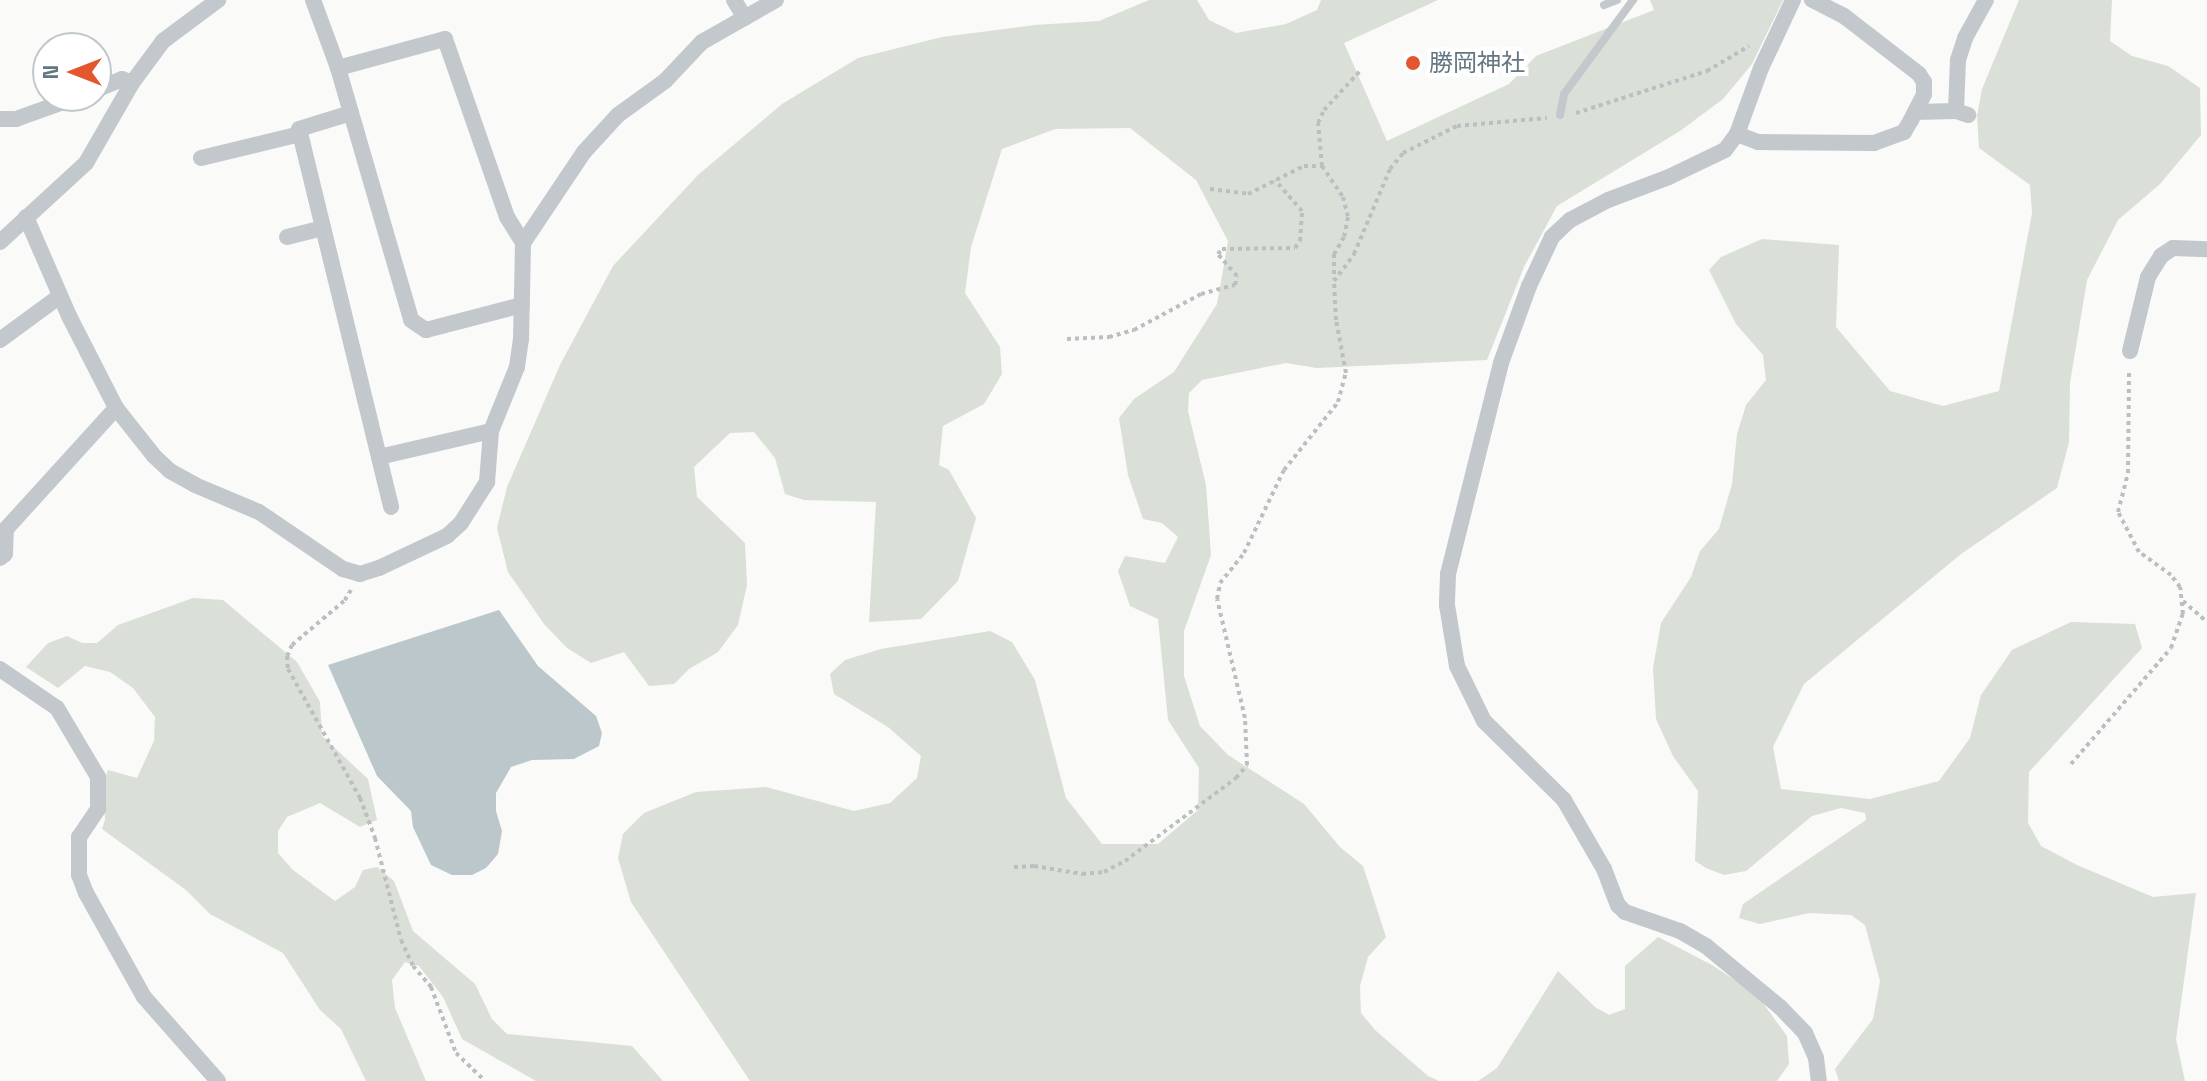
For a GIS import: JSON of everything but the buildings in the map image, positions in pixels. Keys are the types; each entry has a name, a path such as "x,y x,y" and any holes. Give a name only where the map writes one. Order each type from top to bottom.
{"street":[{"path":"0,242 86,163 132,83 163,41 218,0"},
{"path":"313,0 338,68 411,320 426,330 522,305"},
{"path":"734,0 745,18"},
{"path":"523,243 584,152 618,115 665,81 702,42 776,0"},
{"path":"1793,0 1737,134 1714,157 1608,200 1570,220 1552,237 1529,286 1501,363 1448,574 1447,605 1457,666 1484,721 1564,800 1604,869 1618,905 1625,912 1680,931 1706,946 1780,1007 1805,1033 1816,1058 1819,1081"},
{"path":"1737,134 1758,142 1874,143 1904,132 1924,94 1919,74 1844,16 1812,0"},
{"path":"1915,112 1962,113 1958,60 1965,38 1986,0"},
{"path":"26,217 60,296 116,408 170,471 259,512 343,569 360,574 416,552 447,536 461,523 487,482 491,431 517,367 523,243 507,217 445,39 338,68"},
{"path":"112,83 122,79 132,83"},
{"path":"0,119 16,119 35,112"},
{"path":"351,113 299,129 391,507"},
{"path":"201,158 300,134"},
{"path":"287,237 323,228"},
{"path":"2130,351 2148,277 2161,256 2173,248 2207,249"},
{"path":"0,340 60,296"},
{"path":"0,558 5,554 6,529 116,408"},
{"path":"379,457 491,431"},
{"path":"0,669 57,708 98,777 98,809 79,837 79,875 86,893 144,997 218,1081"}],"lane":[{"path":"1604,5 1617,0"},
{"path":"1560,115 1564,94 1633,0"}],"path":[{"path":"1334,281 1354,254 1390,169 1403,153 1457,126 1589,112 1707,71 1777,34"},
{"path":"1014,867 1034,866 1082,874 1104,872 1125,861 1236,778 1247,765 1245,718 1217,599 1220,583 1244,553 1284,470 1338,402 1346,373 1336,320 1334,254 1344,237 1348,217 1343,197 1322,166 1318,123 1324,110 1360,71"},
{"path":"1210,189 1248,194 1304,166 1322,166"},
{"path":"1067,339 1109,337 1134,330 1201,294 1235,285 1237,276 1218,254 1222,249 1295,248 1300,241 1302,211 1275,180"},
{"path":"2071,764 2171,648 2179,631 2183,601 2180,587 2171,575 2139,552 2121,524 2118,512 2128,473 2130,351"},
{"path":"360,574 344,601 292,645 287,656 288,669 360,798 375,838 401,940 413,966 431,987 456,1053 485,1081"},
{"path":"2183,601 2207,622"}],"shaded area":[{"path":"1149,0 1197,0 1209,20 1236,33 1286,24 1317,10 1321,0 1438,0 1344,43 1387,141 1509,84 1536,56 1654,10 1650,0 1783,0 1752,64 1723,99 1680,131 1557,206 1524,267 1487,360 1317,368 1286,363 1202,380 1189,393 1188,411 1206,485 1211,555 1184,631 1184,676 1200,726 1228,755 1304,804 1340,847 1363,866 1386,937 1368,957 1360,986 1361,1013 1375,1030 1428,1076 1439,1081 750,1081 631,902 618,858 623,834 644,813 696,792 766,787 854,811 890,803 917,778 921,756 888,727 834,694 830,674 845,660 881,649 990,631 1012,642 1035,680 1066,798 1102,844 1158,844 1198,810 1199,768 1168,720 1158,619 1130,606 1118,571 1125,556 1165,563 1178,537 1162,523 1143,519 1128,475 1119,418 1134,399 1174,372 1217,304 1228,241 1196,180 1130,128 1055,129 1002,149 971,247 965,293 1000,347 1002,374 984,404 943,426 939,465 949,470 976,518 958,581 921,619 869,622 876,502 804,500 785,494 775,458 754,432 730,433 694,467 697,497 745,543 747,585 738,625 718,652 689,669 674,684 649,686 624,652 591,663 567,648 544,624 508,572 497,528 507,487 560,365 613,266 698,175 782,104 858,58 942,37 1035,25 1099,21"},
{"path":"2019,0 2112,0 2110,41 2132,56 2168,66 2200,88 2201,135 2160,184 2118,220 2087,280 2070,383 2069,442 2057,488 1961,554 1804,684 1773,747 1781,789 1870,799 1939,781 1970,738 1981,695 2012,650 2071,622 2135,624 2142,648 2029,772 2028,823 2041,846 2153,897 2196,893 2176,1039 2185,1081 1839,1081 1835,1069 1873,1019 1880,981 1865,925 1851,915 1809,913 1760,924 1739,918 1743,904 1866,820 1865,813 1841,808 1812,816 1746,871 1724,875 1706,868 1695,861 1698,791 1673,756 1656,719 1653,668 1661,623 1691,577 1700,551 1719,529 1732,484 1737,434 1746,405 1766,380 1763,355 1736,324 1709,270 1721,257 1762,239 1839,245 1836,327 1890,391 1943,406 1999,391 2032,213 2030,185 1979,148 1977,116 1982,89"},
{"path":"193,598 223,600 297,662 320,702 322,736 368,779 377,820 360,827 320,803 287,817 278,831 278,853 293,870 335,901 355,887 363,870 377,867 394,881 413,931 475,984 492,1019 507,1034 632,1046 663,1081 536,1081 462,1039 443,997 419,966 405,962 392,980 395,1008 426,1081 366,1081 341,1029 320,1010 283,953 210,914 186,890 102,829 105,820 104,781 108,770 137,778 154,741 155,717 133,688 110,672 85,666 58,688 26,667 48,643 67,636 82,643 97,643 118,625"},
{"path":"499,610 538,666 596,716 602,733 599,746 574,759 532,760 511,767 496,793 496,811 502,831 498,854 486,868 472,875 452,875 431,865 413,827 411,811 377,776 328,665"},
{"path":"1658,937 1712,965 1757,995 1787,1036 1789,1064 1777,1081 1478,1081 1497,1068 1558,971 1595,1007 1609,1015 1625,1009 1625,966"}],"place":[{"name":"勝岡神社","path":"1413,63"}]}
